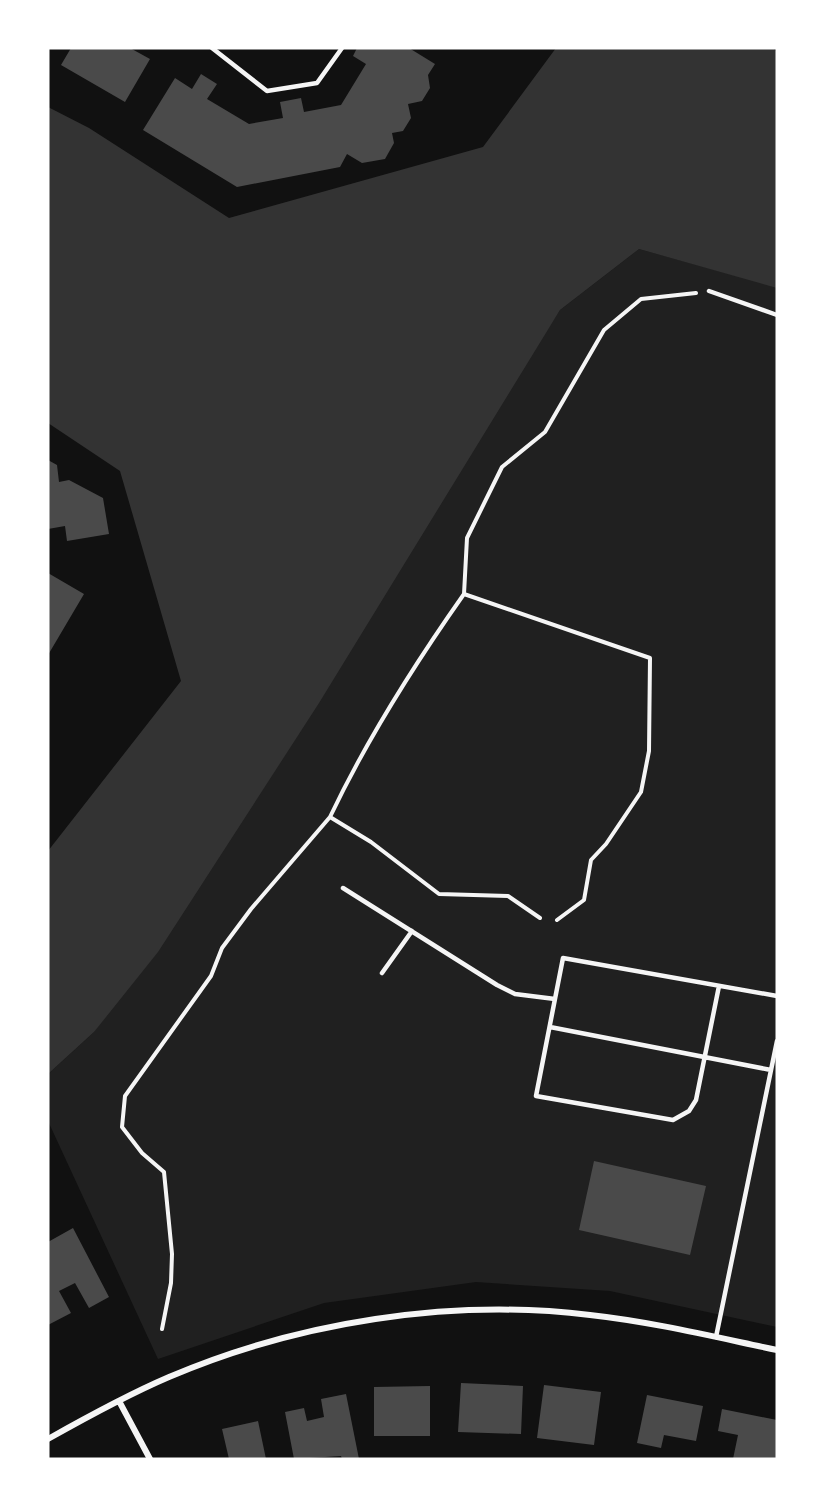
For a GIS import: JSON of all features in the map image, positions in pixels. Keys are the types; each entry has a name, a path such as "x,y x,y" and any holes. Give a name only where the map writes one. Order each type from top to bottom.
{"street":[{"path":"48,1439 170,1377 250,1348 316,1331 384,1318 452,1312 520,1310 600,1316 777,1350"},
{"path":"119,1401 150,1459"}],"lane":[{"path":"212,48 267,91 316,83 342,48"},
{"path":"709,291 777,315"},
{"path":"343,888 515,994 555,999"},
{"path":"382,973 412,931"},
{"path":"719,986 696,1100 689,1111 673,1120 536,1096 563,958 777,996"},
{"path":"550,1028 771,1070"},
{"path":"716,1337 777,1041"}],"path":[{"path":"162,1329 171,1283 172,1254 164,1172 142,1153 122,1127 125,1096 211,976 222,948 251,909 330,817 356,762 431,640 464,594 467,538 502,466 545,432 604,330 641,299 709,291"},
{"path":"464,594 650,658 649,751 641,792 606,844 591,860 584,900 557,920"},
{"path":"330,817 371,842 439,894 508,896 540,918"}],"shaded area":[{"path":"556,48 773,48 777,52 777,288 639,249 560,310 319,703 158,952 94,1032 48,1074 48,851 181,681 120,471 48,423 48,107 89,128 229,218 483,147"},
{"path":"639,249 777,287 777,1327 610,1291 476,1282 324,1303 158,1359 48,1121 48,1074 94,1032 560,310"}],"building":[{"path":"71,48 130,48 150,59 125,102 61,65"},
{"path":"357,48 409,48 435,64 428,75 430,88 422,101 408,104 411,118 403,131 392,133 394,143 385,159 362,163 347,154 340,167 237,187 143,130 175,78 192,89 201,74 217,84 207,99 249,124 283,118 280,102 301,98 304,112 341,105 366,64 353,56"},
{"path":"48,460 57,465 59,482 69,480 103,498 109,534 67,541 65,526 48,529"},
{"path":"48,573 84,594 48,655"},
{"path":"594,1161 706,1186 690,1255 579,1230"},
{"path":"73,1228 109,1297 89,1308 75,1283 59,1291 71,1313 48,1325 48,1242"},
{"path":"461,1383 523,1386 521,1434 458,1432"},
{"path":"544,1385 601,1392 594,1445 537,1438"},
{"path":"430,1386 430,1436 374,1436 374,1387"},
{"path":"346,1394 359,1459 342,1459 341,1456 294,1459 285,1412 304,1408 307,1421 324,1417 321,1399"},
{"path":"647,1395 703,1406 696,1441 664,1435 661,1448 637,1443"},
{"path":"722,1409 777,1420 777,1459 733,1459 738,1435 718,1431"},
{"path":"258,1421 266,1459 229,1459 222,1429"}]}
